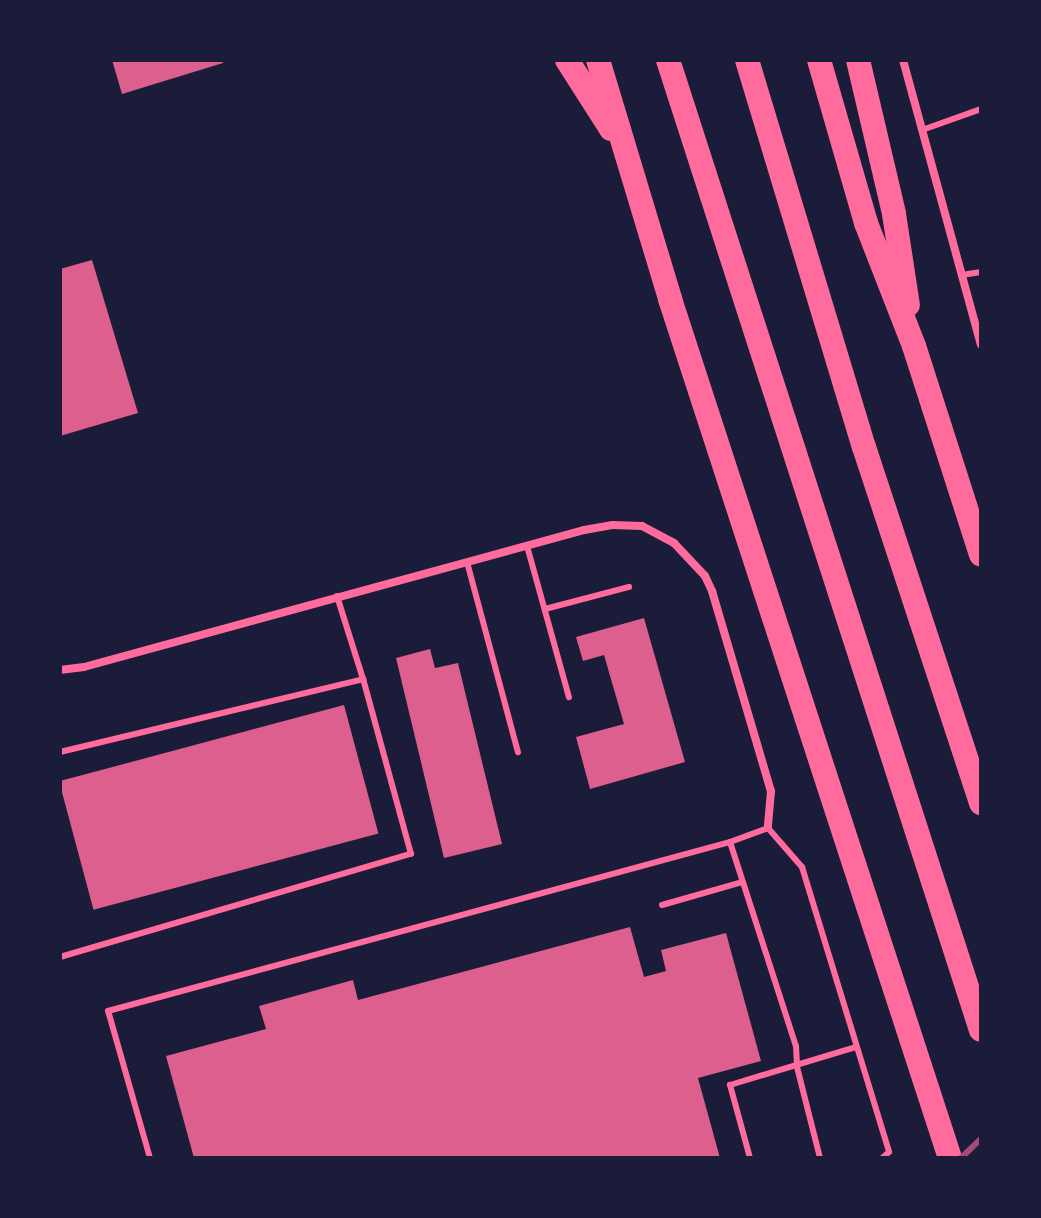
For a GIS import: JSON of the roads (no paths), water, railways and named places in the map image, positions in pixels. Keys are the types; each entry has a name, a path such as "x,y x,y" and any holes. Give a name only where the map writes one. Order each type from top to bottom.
{"highway":[{"path":"567,60 628,155"},
{"path":"598,60 670,299 950,1158"},
{"path":"668,60 981,1030"},
{"path":"747,60 864,447 981,803"},
{"path":"819,60 866,223 914,346 981,555"},
{"path":"858,60 894,214 914,346"}],"street":[{"path":"903,60 981,345"},
{"path":"60,670 84,667 599,527 642,526 674,543 705,576 712,591 771,791 768,828"}],"lane":[{"path":"922,130 981,109"},
{"path":"962,275 981,272"},
{"path":"527,546 569,697"},
{"path":"467,562 518,752"},
{"path":"545,609 629,587"},
{"path":"60,957 411,854 337,596"},
{"path":"60,752 363,679"},
{"path":"150,1158 108,1011 730,842 768,828 802,867 889,1152 882,1158"},
{"path":"730,842 796,1046 797,1067 820,1158"},
{"path":"662,905 743,882"},
{"path":"750,1158 730,1085 856,1047"}],"railway":[{"path":"961,1158 981,1139"}]}
